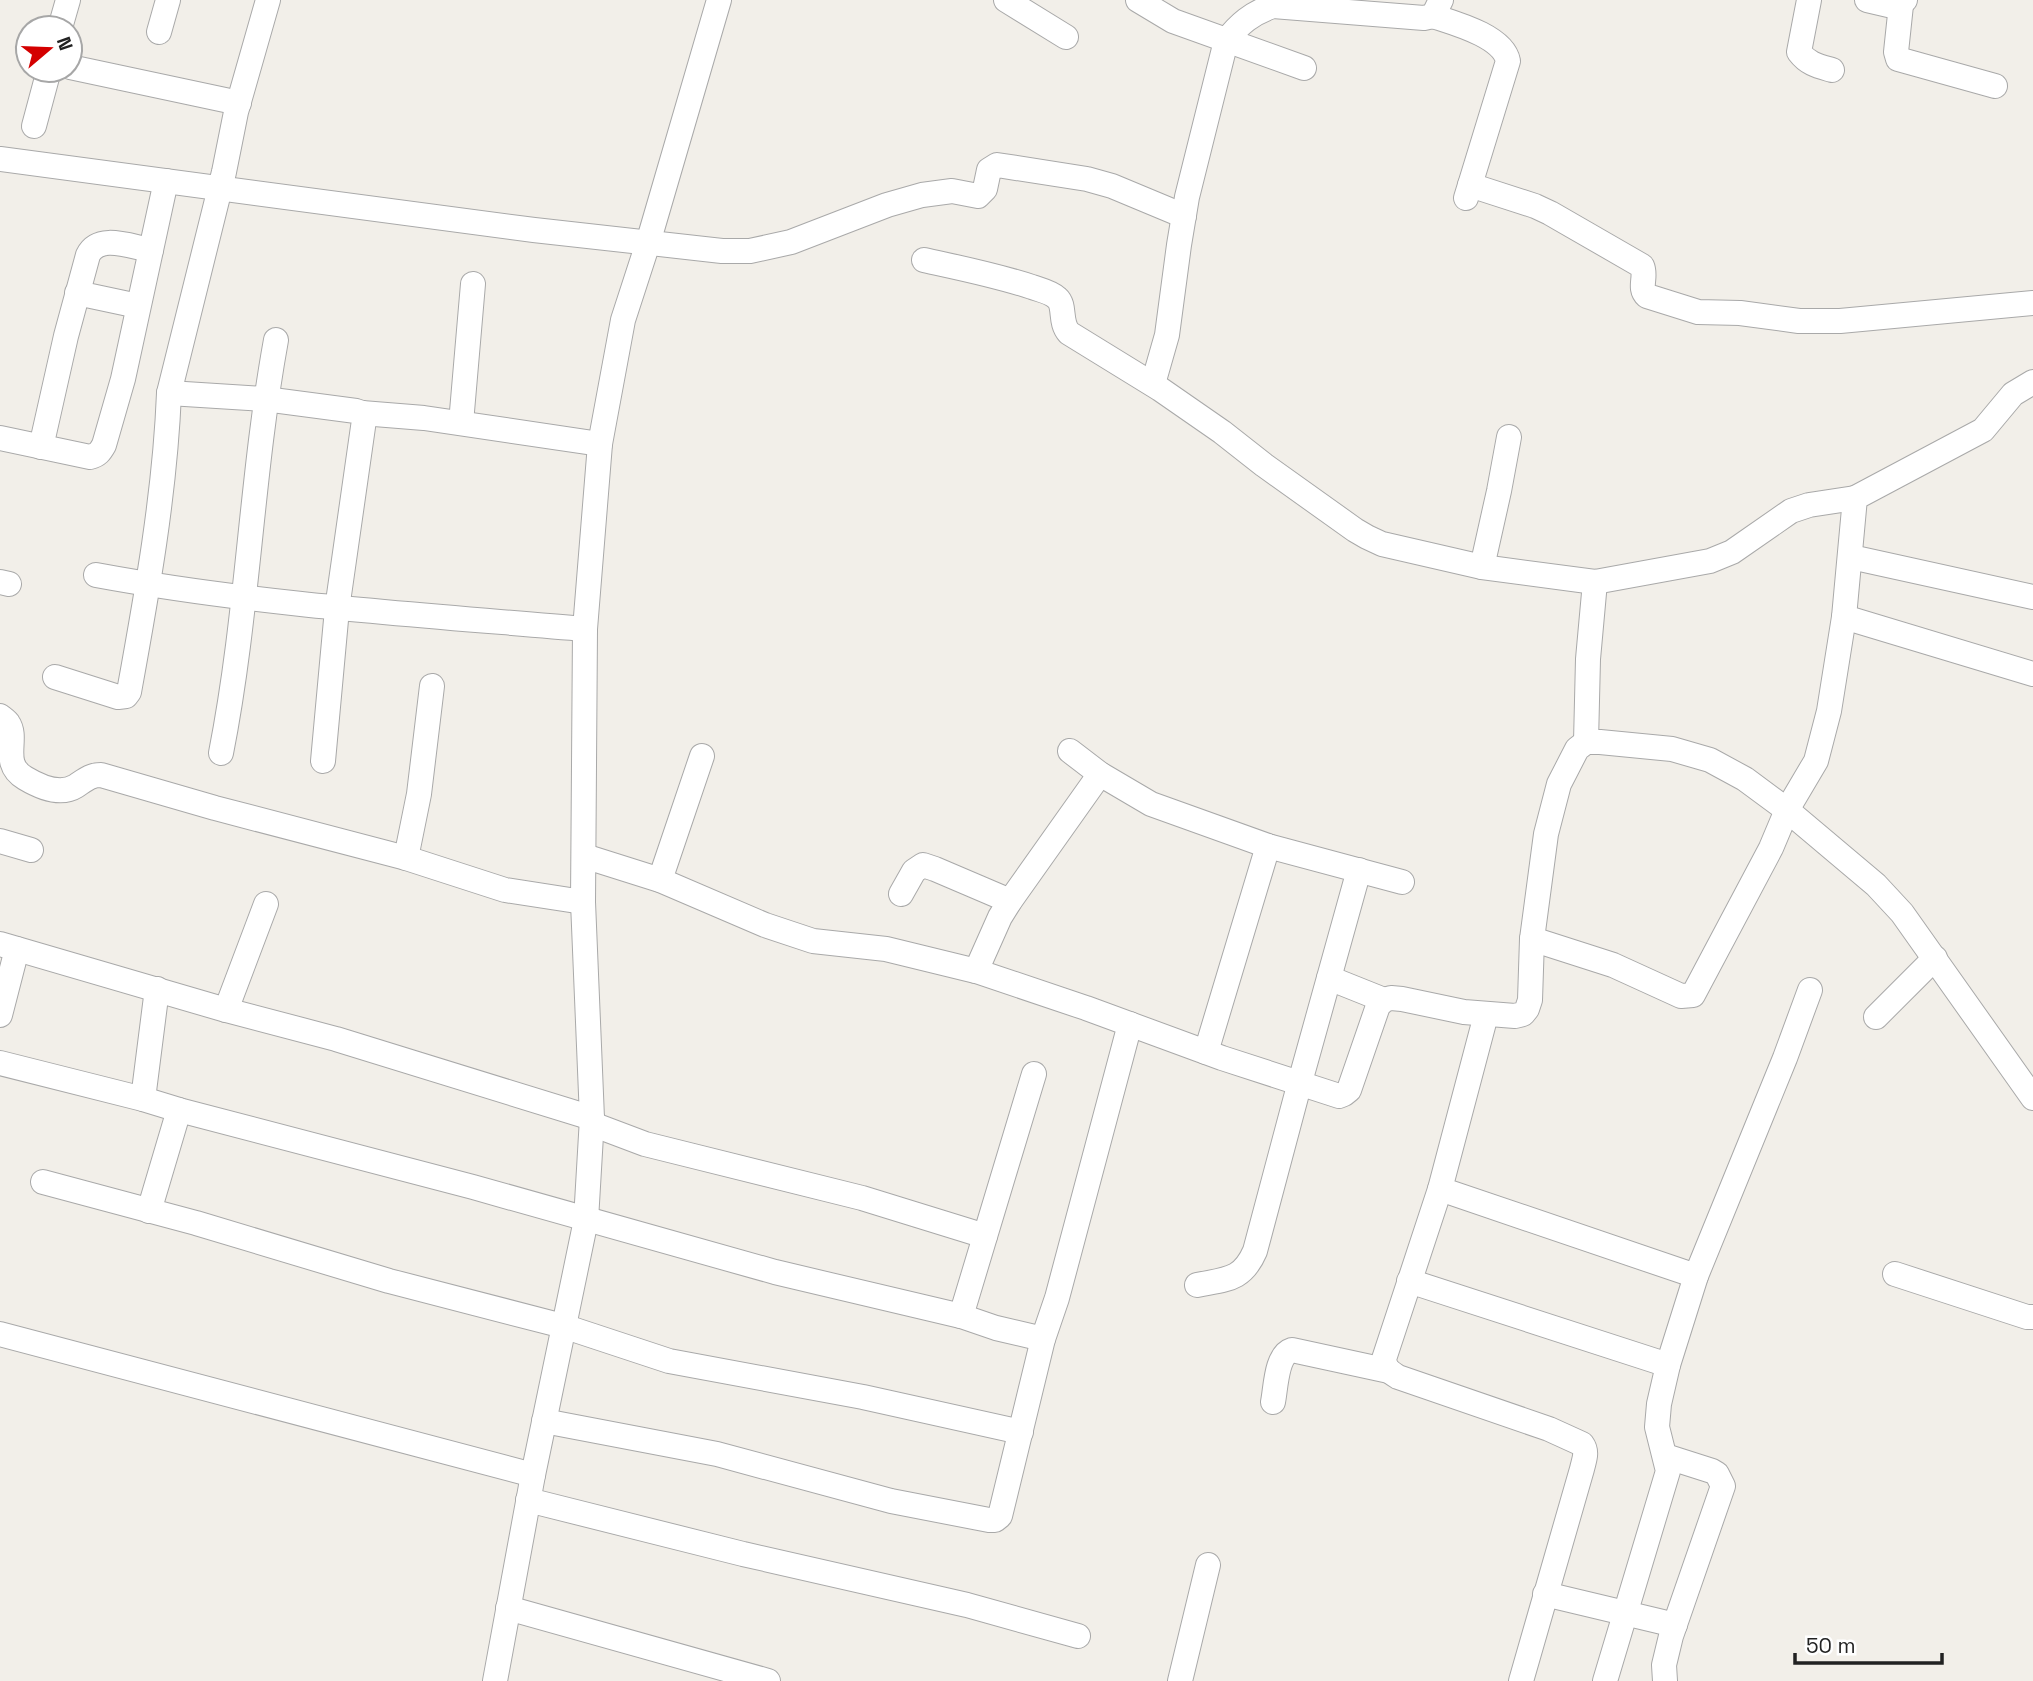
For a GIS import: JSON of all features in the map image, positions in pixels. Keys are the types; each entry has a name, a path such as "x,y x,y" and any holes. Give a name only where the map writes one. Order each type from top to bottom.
{"street":[{"path":"159,32 168,0"},
{"path":"55,677 118,698 129,692 149,584 169,393 239,103 268,0"},
{"path":"498,1680 528,1500 586,1220 592,1121 583,902 585,629 600,444 623,320 719,0"},
{"path":"1006,0 1066,37"},
{"path":"1138,0 1173,22 1304,68"},
{"path":"1809,0 1799,52 1812,65 1832,70"},
{"path":"1867,0 1892,6 1903,3 1896,52 1898,58 1994,86"},
{"path":"1153,384 1167,335 1184,216 1226,41 1239,24 1257,12 1273,6 1424,18 1437,8 1500,46 1508,61 1468,191 1535,206 1550,213 1642,267 1645,277 1642,288 1647,296 1698,312 1740,313 1799,321 1840,321 2033,303"},
{"path":"84,70 239,103"},
{"path":"34,126 45,84"},
{"path":"0,159 166,181 223,174 520,228 722,251 750,251 791,242 887,205 922,195 952,191 978,196 985,189 989,170 997,165 1087,179 1112,186 1184,216"},
{"path":"0,438 90,457 100,452 123,379 166,181"},
{"path":"41,447 77,293 92,247 106,243 151,250"},
{"path":"924,260 1004,278 1050,293 1060,302 1064,327 1069,333 1153,384 1367,537 1382,544 1482,567 1595,582 1710,561 1732,552 1791,511 1809,505 1855,498 1983,430 2013,394 2033,382"},
{"path":"461,423 473,284"},
{"path":"77,293 138,306"},
{"path":"221,752 244,596 265,399 276,340"},
{"path":"169,393 265,399 362,413 424,418 600,444"},
{"path":"323,761 337,609 364,420 362,413"},
{"path":"1482,567 1509,437"},
{"path":"1532,939 1614,965 1681,996 1692,995 1697,989 1771,848 1787,810 1816,761 1823,738 1844,617 1855,498"},
{"path":"1851,556 2033,597"},
{"path":"96,575 337,609 585,629"},
{"path":"1586,742 1588,659 1595,582"},
{"path":"1844,617 2033,674"},
{"path":"406,859 419,794 432,685"},
{"path":"0,716 8,723 11,731 10,754 17,772 49,789 65,791 87,778 101,775 406,859 505,890 583,902"},
{"path":"584,856 660,880 765,925 813,941 887,949 976,971 1333,1095 1344,1094 1349,1090 1378,1006 1384,1000 1402,999 1486,1015 1523,1014 1530,1000 1532,939 1546,834 1559,783 1577,749 1586,742 1672,749 1710,760 1745,779 1876,884 1902,913 2033,1098"},
{"path":"1070,751 1100,774 1151,804 1268,846 1402,882"},
{"path":"660,880 702,756"},
{"path":"976,971 1010,901 1100,774"},
{"path":"0,841 31,849"},
{"path":"1206,1052 1268,846"},
{"path":"901,894 914,871 923,865 1010,901"},
{"path":"1197,1285 1234,1276 1250,1264 1359,870"},
{"path":"226,1010 266,904"},
{"path":"0,1015 9,947 336,1039 592,1121 645,1144 862,1198 985,1236"},
{"path":"1876,1017 1935,958"},
{"path":"1329,978 1384,1000"},
{"path":"143,1099 157,989"},
{"path":"1605,1681 1668,1471 1657,1427 1657,1416 1668,1365 1696,1276 1810,990"},
{"path":"1389,1371 1384,1359 1440,1189 1486,1015"},
{"path":"544,1421 717,1454 891,1501 995,1520 1000,1516 1043,1339 1057,1298 1130,1024"},
{"path":"0,1063 473,1187 775,1272 961,1316 996,1328 1043,1339"},
{"path":"961,1316 1034,1074"},
{"path":"149,1210 179,1110"},
{"path":"43,1181 389,1281 563,1326 669,1361 863,1397 1021,1432"},
{"path":"1440,1189 1696,1276"},
{"path":"1895,1274 2033,1317"},
{"path":"1409,1281 1668,1365"},
{"path":"0,1334 533,1475"},
{"path":"1273,1402 1281,1359 1286,1352 1292,1350 1389,1371 1398,1377 1549,1429 1582,1444 1586,1454 1521,1681"},
{"path":"1665,1456 1713,1471 1723,1486 1675,1625 1664,1665 1665,1681"},
{"path":"528,1500 757,1557 967,1605 1078,1636"},
{"path":"1180,1681 1208,1565"},
{"path":"1545,1594 1675,1625"},
{"path":"508,1608 768,1681"}]}
